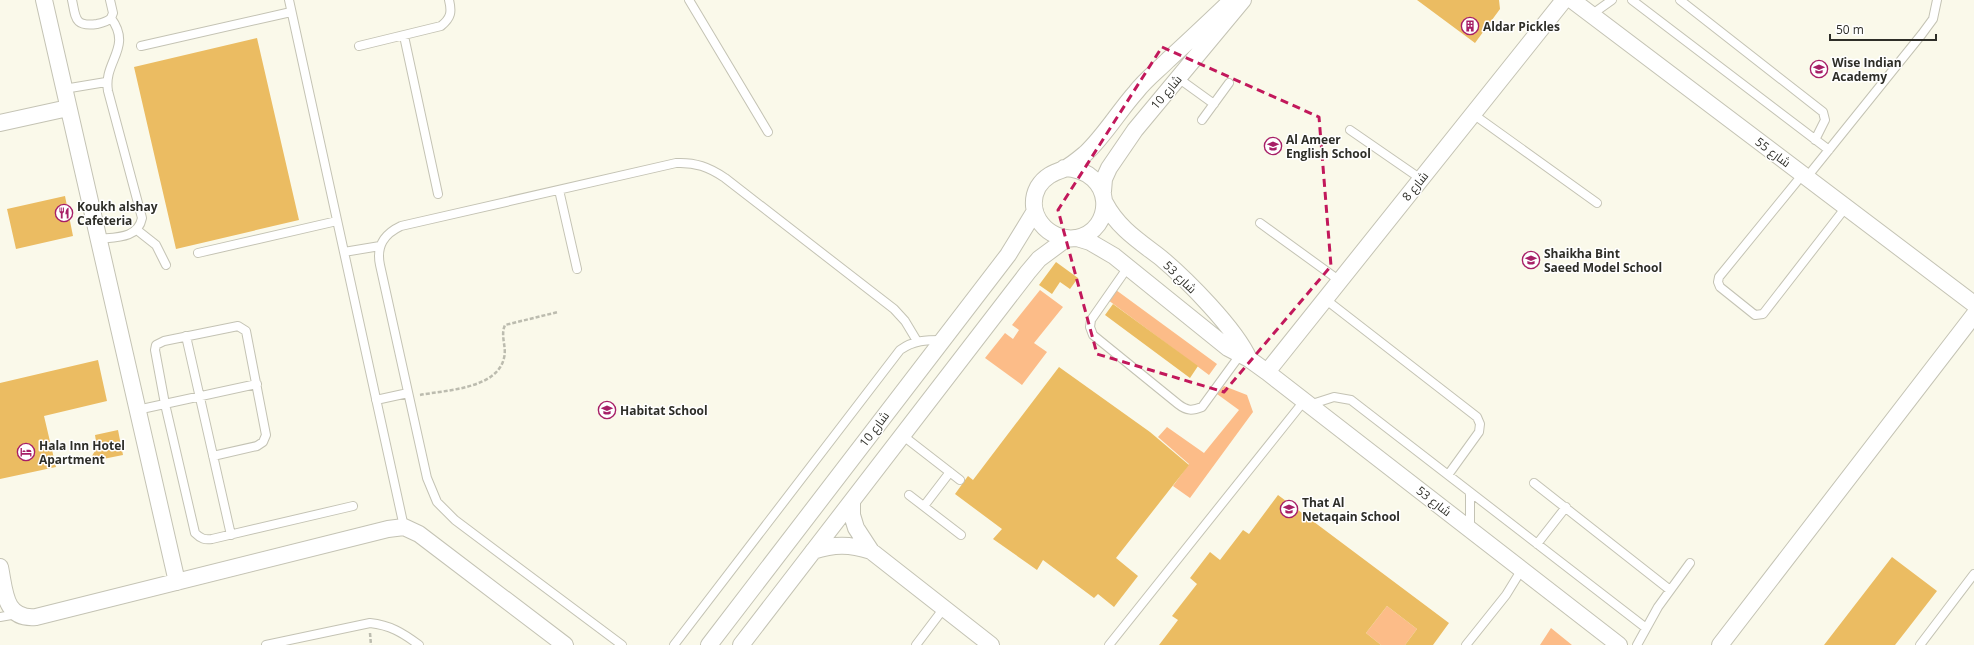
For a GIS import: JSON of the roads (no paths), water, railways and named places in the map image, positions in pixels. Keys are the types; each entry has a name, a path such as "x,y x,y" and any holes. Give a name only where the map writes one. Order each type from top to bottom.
{"street":[{"path":"44,0 177,582"},
{"name":"شارع 10","path":"1064,168 1080,158 1093,145 1136,92 1232,0"},
{"name":"شارع 10","path":"1104,197 1109,168 1135,130 1243,0"},
{"name":"شارع 8","path":"1267,372 1564,0"},
{"name":"شارع 55","path":"1572,0 1974,304"},
{"path":"1167,61 1178,64 1181,68 1180,76"},
{"path":"0,123 68,108"},
{"path":"740,645 1039,259 1072,238 1088,233 1097,225 1103,215 1104,197 1097,181 1088,173 1076,169 1064,168 1053,172 1044,179 1038,188 1034,200 1035,211 1039,221 1046,230 1056,236 1072,238"},
{"name":"شارع 53","path":"1104,197 1119,225 1170,266 1222,320 1243,346 1245,357"},
{"name":"شارع 10","path":"709,645 1008,255 1035,211"},
{"name":"شارع 53","path":"1072,238 1103,248 1228,348 1245,357 1267,372 1618,645"},
{"path":"1720,645 1974,315"},
{"path":"852,501 852,515 856,528 871,551"},
{"path":"0,567 3,591 10,607 16,614 26,618 36,617 388,529 404,527 419,534 565,645"},
{"path":"813,551 827,546 842,544 857,546 871,551 991,645"}],"lane":[{"path":"72,0 77,20 84,25 108,21 113,13 110,0"},
{"path":"289,0 404,527"},
{"path":"359,46 441,26 448,21 451,12 449,0"},
{"path":"688,0 768,132"},
{"path":"1591,15 1612,0"},
{"path":"1632,0 1829,150"},
{"path":"1680,0 1823,112 1825,120 1815,140"},
{"path":"1846,207 1763,314 1755,315 1720,287 1718,282 1719,277 1829,150 1933,19 1937,0"},
{"path":"141,46 291,12"},
{"path":"98,239 132,234 137,230 142,218 106,82 119,49 120,41 117,26 111,18"},
{"path":"404,36 438,194"},
{"path":"1180,76 1214,104"},
{"path":"64,89 106,82"},
{"path":"1202,120 1229,83"},
{"path":"1473,114 1597,203"},
{"path":"1350,130 1421,179"},
{"path":"622,645 445,512 431,490 378,256 384,237 401,226 676,163 689,162 702,165 725,178 894,309 905,321 917,341"},
{"path":"560,190 577,269"},
{"path":"198,253 337,221"},
{"path":"1260,223 1340,281"},
{"path":"137,230 156,245 166,265"},
{"path":"344,252 380,246"},
{"path":"1128,267 1091,320 1090,328 1093,335 1178,404 1185,409 1194,410 1202,407 1245,357"},
{"path":"1325,299 1477,417 1480,424 1479,432 1448,476"},
{"path":"213,456 257,446 263,442 266,435 246,331 238,326 164,341 156,346 155,355 165,404 195,533 200,538 206,540 353,506"},
{"path":"186,336 230,535"},
{"path":"674,645 894,357 908,344 917,341 942,340"},
{"path":"137,410 257,384"},
{"path":"376,400 409,395"},
{"path":"1109,645 1307,403 1334,397 1351,400 1646,628"},
{"path":"902,435 960,480"},
{"path":"924,506 950,472"},
{"path":"1534,483 1670,590"},
{"path":"1470,493 1470,529"},
{"path":"909,495 961,534"},
{"path":"1537,544 1566,508"},
{"path":"1637,645 1670,590 1690,563"},
{"path":"1466,645 1506,595 1522,569"},
{"path":"1920,645 1974,574"},
{"path":"916,645 944,608"},
{"path":"0,617 16,614"},
{"path":"266,645 370,623 382,624 394,628 419,645"}],"place":[{"name":"Aldar Pickles","path":"1470,26"},
{"name":"Wise Indian Academy","path":"1819,69"},
{"name":"Al Ameer English School","path":"1273,146"},
{"name":"Koukh alshay Cafeteria","path":"64,213"},
{"name":"Shaikha Bint Saeed Model School","path":"1531,260"},
{"name":"Habitat School","path":"607,410"},
{"name":"Hala Inn Hotel Apartment","path":"26,452"},
{"name":"That Al Netaqain School","path":"1289,509"}]}
